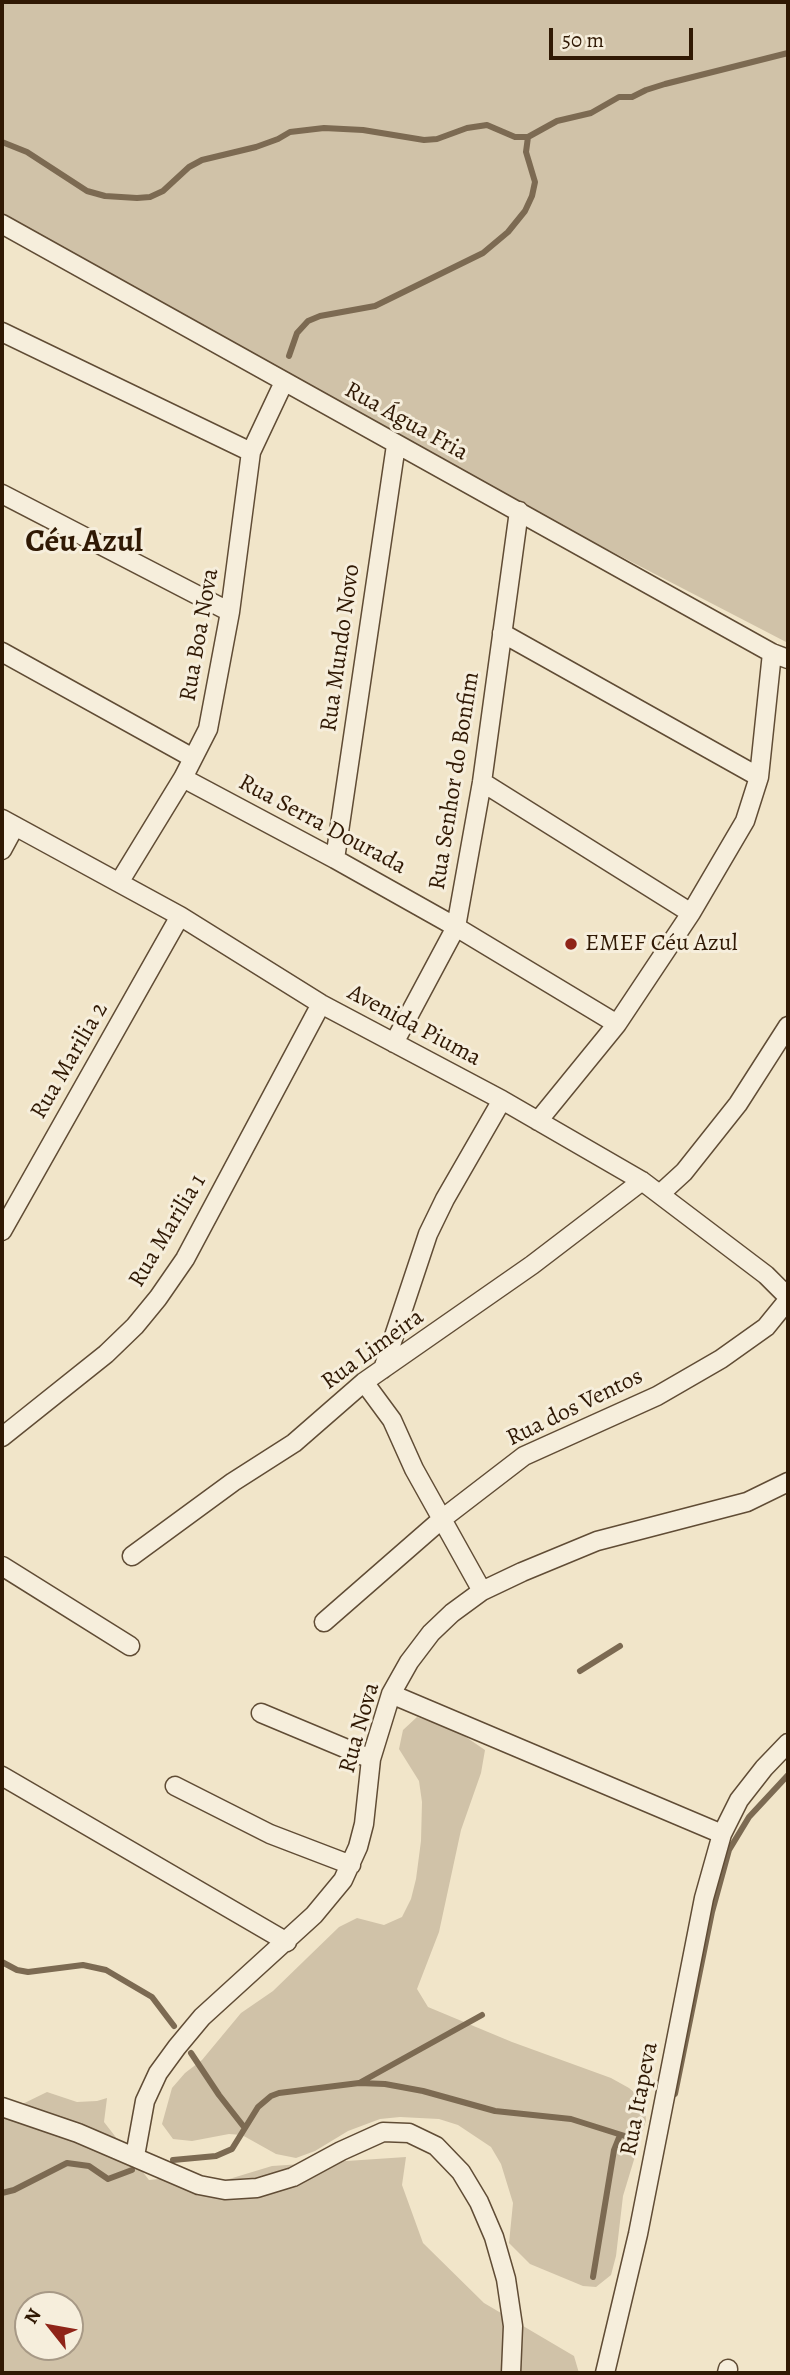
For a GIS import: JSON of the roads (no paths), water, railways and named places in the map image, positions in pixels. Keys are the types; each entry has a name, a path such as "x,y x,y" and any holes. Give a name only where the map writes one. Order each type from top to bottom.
{"street":[{"name":"Rua Água Fria","path":"2,224 780,656"},
{"path":"2,332 251,452"},
{"name":"Rua Boa Nova","path":"120,881 183,778 208,729 219,682 230,612 251,452 284,382"},
{"name":"Rua Mundo Novo","path":"335,859 396,445"},
{"path":"2,494 230,612"},
{"name":"Rua Senhor do Bonfim","path":"394,1043 456,927 482,782 519,511"},
{"path":"502,633 759,777"},
{"path":"2,653 193,758"},
{"path":"538,1121 617,1024 691,913 745,821 759,777 780,656"},
{"name":"Rua Serra Dourada","path":"183,778 456,927 617,1024"},
{"path":"482,782 691,913"},
{"path":"2,850 8,823"},
{"name":"Avenida Piuma","path":"8,823 120,881 321,1004 502,1100 642,1181 766,1275 788,1299"},
{"name":"Rua Marilia 2","path":"2,1231 180,916"},
{"name":"Rua Marilia 1","path":"2,1437 106,1354 135,1326 158,1298 185,1259 321,1004"},
{"path":"660,1194 684,1171 738,1104 788,1026"},
{"path":"383,1369 428,1234 502,1100"},
{"name":"Rua Limeira","path":"132,1556 233,1482 294,1443 364,1382 521,1273 642,1181"},
{"name":"Rua dos Ventos","path":"324,1622 442,1519 524,1456 657,1396 721,1359 766,1326 788,1299"},
{"path":"364,1382 392,1420 414,1469 482,1591"},
{"name":"Rua Nova","path":"135,2156 145,2101 158,2073 177,2046 202,2017 314,1915 343,1880 351,1865 364,1824 371,1759 391,1694 409,1662 431,1633 482,1591 597,1541 747,1502 788,1482"},
{"path":"2,1566 130,1646"},
{"path":"391,1694 722,1834"},
{"path":"261,1713 371,1759"},
{"name":"Rua Itapeva","path":"605,2373 638,2234 705,1898 722,1834 739,1800 788,1743"},
{"path":"2,1776 287,1942"},
{"path":"175,1786 270,1834 351,1865"},
{"path":"2,2107 78,2133 135,2156 179,2178 225,2190 257,2188 293,2177 383,2132 409,2133 436,2146 461,2172 480,2202 494,2237 506,2279 513,2326 511,2373"}],"waterway":[{"path":"2,142 27,152 87,191 105,196 150,197 163,191 189,167 202,160 256,147 290,132 324,128 363,130 424,140 487,125 515,137 528,137 557,121 591,113 619,97 632,97 665,84 788,53"},
{"path":"289,356 297,333 308,321 320,316 375,306 483,253 508,232 525,211 535,182 526,152 528,137"},
{"path":"580,1671 620,1646"},
{"path":"675,2094 712,1912 729,1850 749,1817 788,1775"},
{"path":"2,1962 28,1972 83,1965 106,1970 152,1997 174,2026"},
{"path":"361,2082 482,2015"},
{"path":"191,2053 244,2127"},
{"path":"173,2160 216,2156 232,2149 258,2107 271,2096 359,2083 385,2084 423,2091 495,2111 571,2119 628,2137"},
{"path":"593,2277 614,2150 620,2135"},
{"path":"2,2193 14,2190 67,2163 89,2166 108,2179 132,2170"}],"place":[{"name":"EMEF Céu Azul","path":"571,944"}],"district":[{"name":"Céu Azul","path":"84,543"}]}
